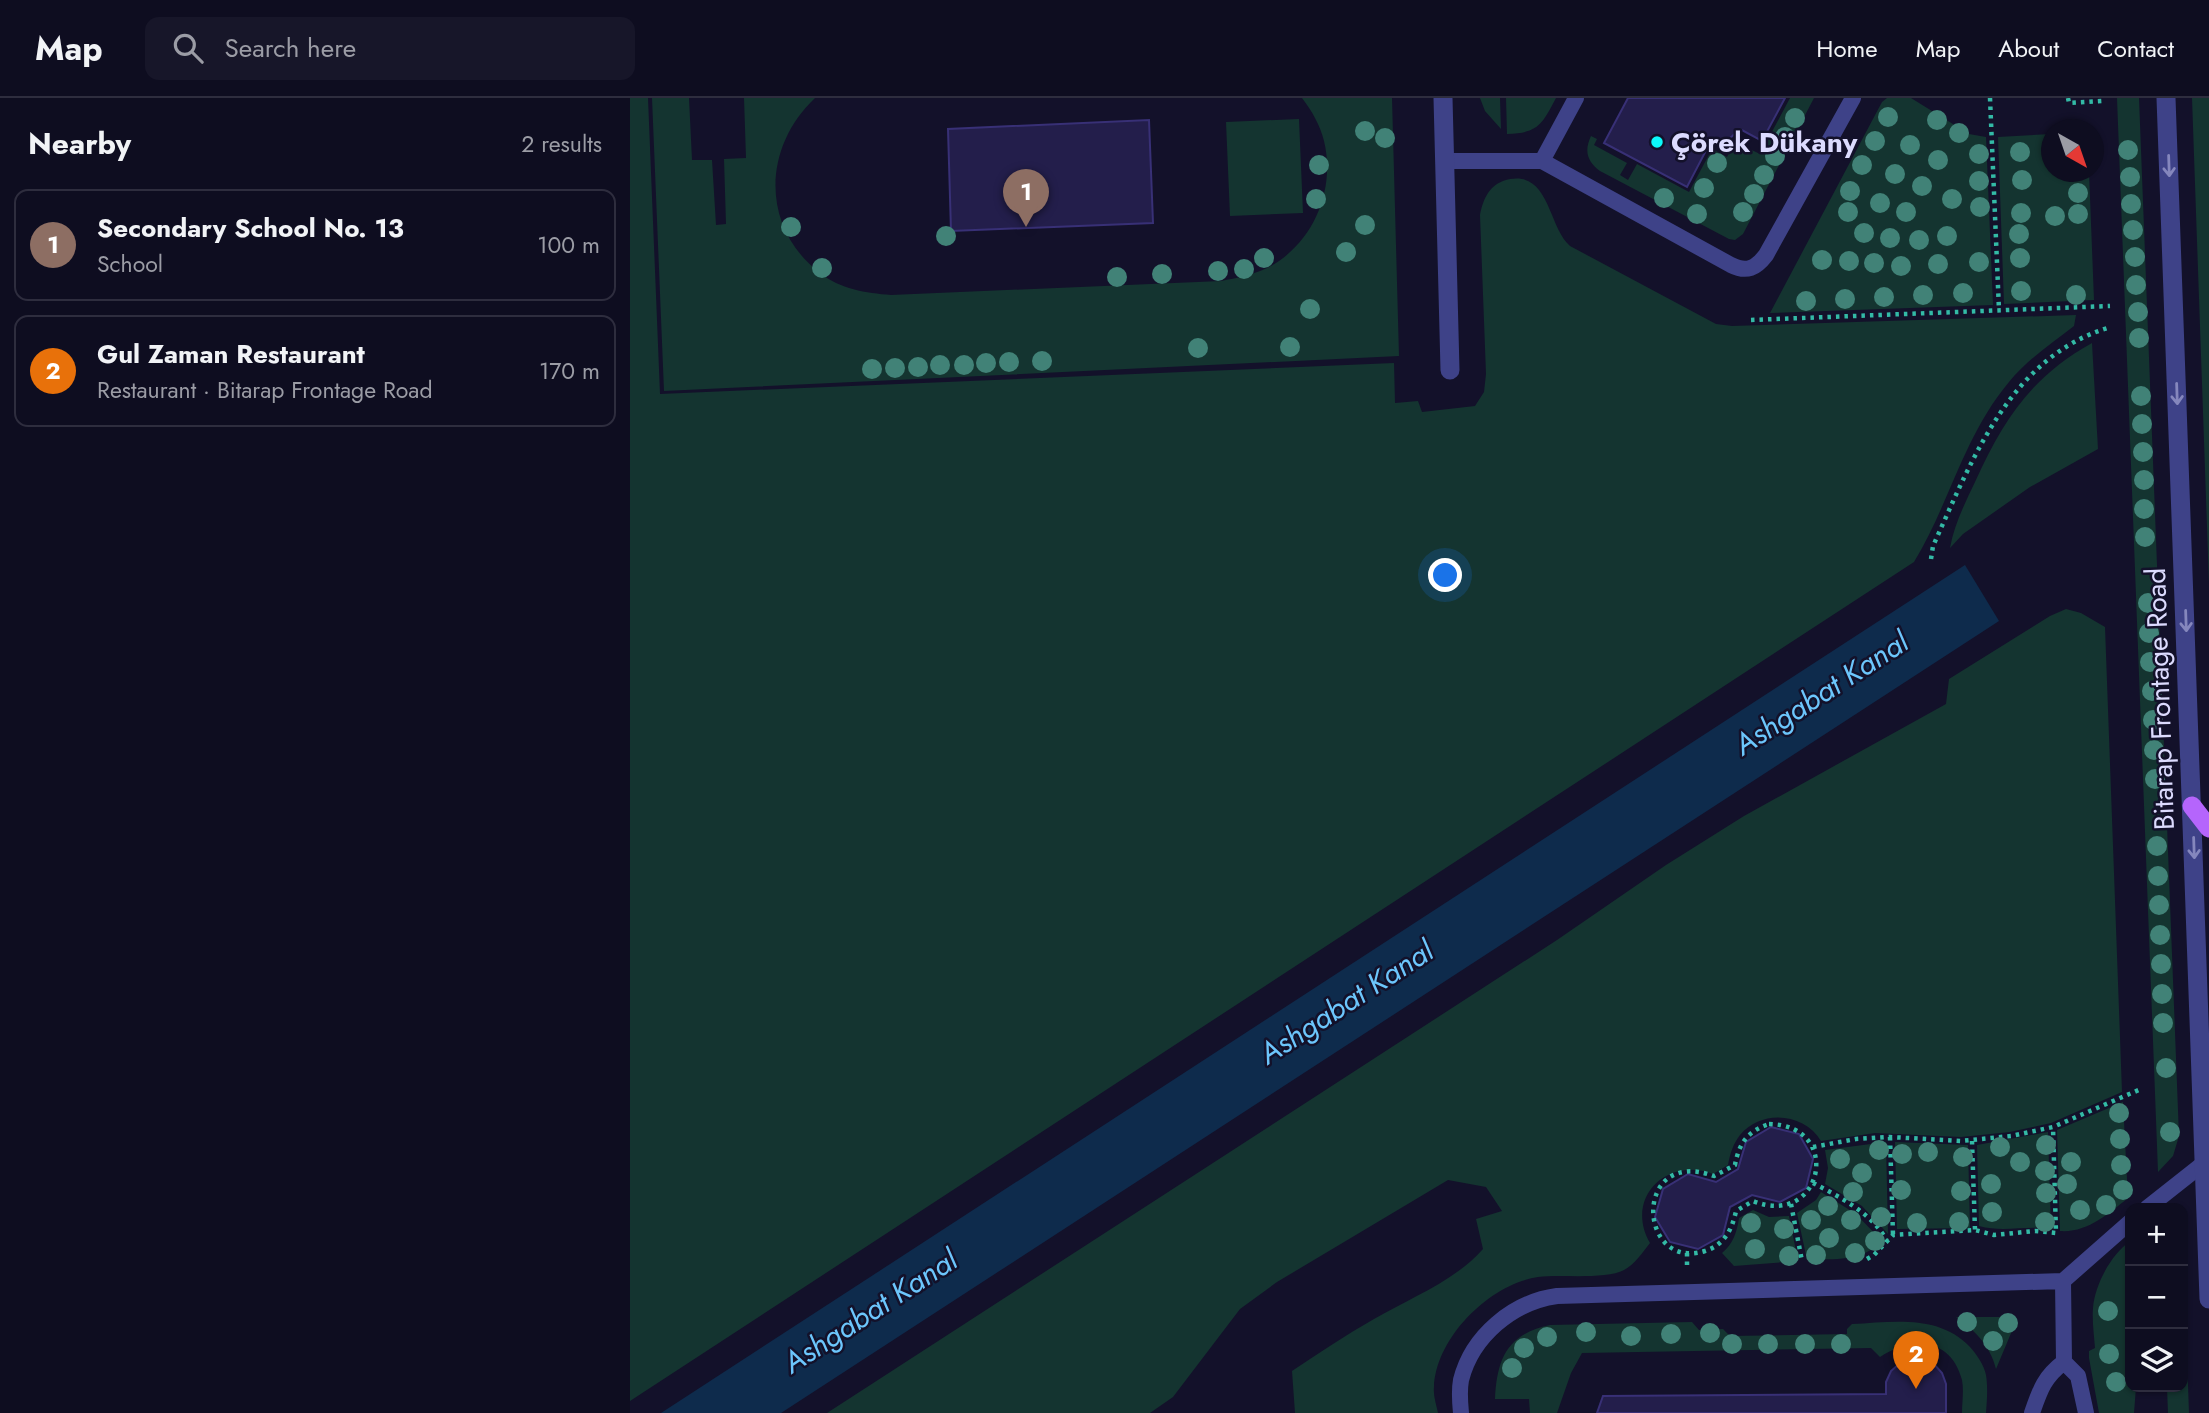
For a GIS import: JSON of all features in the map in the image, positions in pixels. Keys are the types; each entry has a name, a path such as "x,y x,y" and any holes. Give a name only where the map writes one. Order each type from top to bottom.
{"main road":[{"path":"2192,806 2209,828"}],"street":[{"path":"1443,98 1450,370"},
{"name":"Bitarap Frontage Road","path":"2166,98 2209,1299"}],"lane":[{"path":"1542,161 1576,98"},
{"path":"1445,161 1542,161 1731,265 1741,270 1750,269 1759,264 1766,255 1853,98"},
{"path":"2153,1203 2204,1163"},
{"path":"1461,1413 1460,1384 1478,1345 1493,1326 1513,1311 1538,1299 1558,1296 2063,1280 2125,1226"},
{"path":"2063,1280 2064,1362 2078,1376 2086,1413"},
{"path":"2032,1413 2050,1373 2064,1362"}],"path":[{"path":"1990,98 1999,310"},
{"path":"2068,98 2069,103 2102,101"},
{"path":"1751,320 2110,306"},
{"path":"1931,559 1933,547 1979,447 2014,394 2030,375 2059,351 2088,333 2111,327"},
{"path":"1812,1147 1856,1139 1890,1137 1972,1140 2011,1136 2053,1127 2141,1089"},
{"path":"1769,1124 1784,1124 1797,1129 1812,1147 1817,1166 1813,1183 1807,1193 1781,1207 1753,1201 1735,1211 1733,1225 1726,1238 1715,1247 1702,1252 1687,1253 1673,1248 1662,1239 1654,1227 1654,1198 1661,1185 1672,1176 1686,1171 1700,1171 1714,1177 1735,1165 1745,1138 1755,1129 1769,1124"},
{"path":"1861,1262 1874,1255 1893,1236 1975,1230 1994,1235 2035,1231 2056,1233 2053,1127"},
{"path":"1890,1137 1893,1236"},
{"path":"1972,1140 1975,1230"},
{"path":"1813,1183 1859,1210 1887,1241"},
{"path":"1790,1266 1804,1265 1791,1204"},
{"path":"1687,1253 1687,1269"}],"green space":[{"path":"630,98 648,98 660,394 1394,363 1395,403 1418,401 1422,412 1475,406 1484,392 1486,374 1480,215 1490,190 1503,181 1518,179 1530,182 1539,190 1562,237 1570,246 1716,324 1732,326 2076,315 2074,326 2024,366 1993,403 1968,448 1938,517 1914,562 630,1401"},
{"path":"652,98 689,98 692,160 712,160 716,225 726,224 724,159 746,158 744,98 815,98 798,118 785,140 778,163 778,210 787,233 800,254 820,273 836,283 854,289 891,295 1221,281 1267,268 1283,258 1308,231 1317,214 1327,178 1324,141 1315,118 1302,98 1392,98 1399,356 664,391"},
{"path":"1480,98 1500,98 1501,129 1485,111"},
{"path":"1506,98 1556,98 1543,121 1533,129 1507,134"},
{"path":"1790,98 1814,98 1743,234 1735,240 1600,171 1588,155 1591,136 1597,139 1594,145 1627,163 1620,175 1628,180 1637,164 1689,192 1712,149 1727,157 1735,142 1760,154"},
{"path":"1887,98 1911,98 1969,134 1986,137 1993,305 1770,313 1882,102"},
{"path":"2117,98 2139,98 2179,1136 2173,1156 2158,1172"},
{"path":"2192,98 2209,98 2209,584"},
{"path":"1299,119 1303,213 1230,216 1226,122"},
{"path":"2041,135 2041,182 2089,182 2094,300 2004,304 1998,137"},
{"path":"2092,343 2098,449 2030,487 1963,534 1950,548 1964,506 2008,420 2021,402 2052,370"},
{"path":"2066,609 2081,613 2105,627 2122,1092 2051,1123 2010,1132 1961,1137 1875,1133 1821,1141 1814,1132 1794,1120 1771,1118 1760,1121 1740,1135 1732,1149 1728,1165 1713,1174 1696,1170 1680,1171 1666,1176 1654,1185 1646,1197 1642,1211 1643,1226 1650,1243 1628,1268 1606,1275 1547,1276 1520,1282 1502,1290 1469,1316 1455,1332 1437,1368 1434,1390 1438,1413 1295,1413 1292,1371 1364,1325 1446,1280 1483,1249 1476,1219 1502,1211 1486,1187 1448,1180 1277,1282 1240,1309 1173,1397 1150,1413 827,1413 1557,940 1666,865 1744,816 1946,704 1949,679 2050,616"},
{"path":"2123,1102 2128,1198 2088,1226 2060,1231 2057,1130"},
{"path":"2048,1132 2051,1229 1997,1229 1979,1226 1977,1145"},
{"path":"1886,1142 1888,1234 1862,1206 1825,1184 1828,1168 1825,1150"},
{"path":"1895,1142 1968,1145 1970,1228 1897,1229"},
{"path":"1821,1192 1856,1214 1882,1241 1856,1256 1807,1260 1797,1213 1816,1200"},
{"path":"1753,1210 1769,1217 1789,1216 1798,1261 1734,1266 1722,1253 1734,1237 1739,1218"},
{"path":"2125,1245 2125,1392 2136,1392 2134,1413 2099,1413 2089,1358 2089,1351 2095,1348 2094,1299 2110,1262"},
{"path":"1956,1317 2017,1319 1996,1369 1981,1339"},
{"path":"1692,1322 1699,1330 1723,1329 1730,1336 1847,1334 1847,1329 1852,1324 1883,1322 1915,1322 1944,1329 1958,1336 1980,1360 1987,1380 1986,1413 1962,1413 1963,1384 1957,1366 1949,1355 1928,1344 1904,1346 1880,1357 1871,1348 1582,1353 1571,1373 1557,1413 1530,1413 1529,1399 1495,1399 1498,1372 1507,1350 1514,1342 1535,1329 1550,1325"},
{"path":"2188,1384 2189,1413 2168,1413 2167,1392 2188,1392"}],"water":[{"name":"Ashgabat Kanal","path":"1965,565 1999,621 781,1413 661,1413"}],"building":[{"name":"Çörek Dükany","path":"1628,98 1785,98 1762,141 1740,129 1728,140 1712,139 1687,187 1604,143"},
{"path":"1149,120 1153,223 951,231 948,129"},
{"path":"1771,1127 1799,1134 1813,1159 1806,1188 1780,1202 1752,1195 1730,1207 1723,1235 1698,1249 1670,1242 1655,1217 1663,1189 1688,1174 1716,1182 1738,1169 1746,1142"},
{"path":"1923,1359 1934,1364 1942,1373 1946,1384 1946,1413 1597,1413 1603,1396 1886,1394 1886,1382 1891,1371 1900,1363"}],"place":[{"name":"Çörek Dükany","path":"1657,142"},
{"name":"Secondary School No. 13","path":"1026,227"},
{"name":"Gul Zaman Restaurant","path":"1916,1389"}]}
